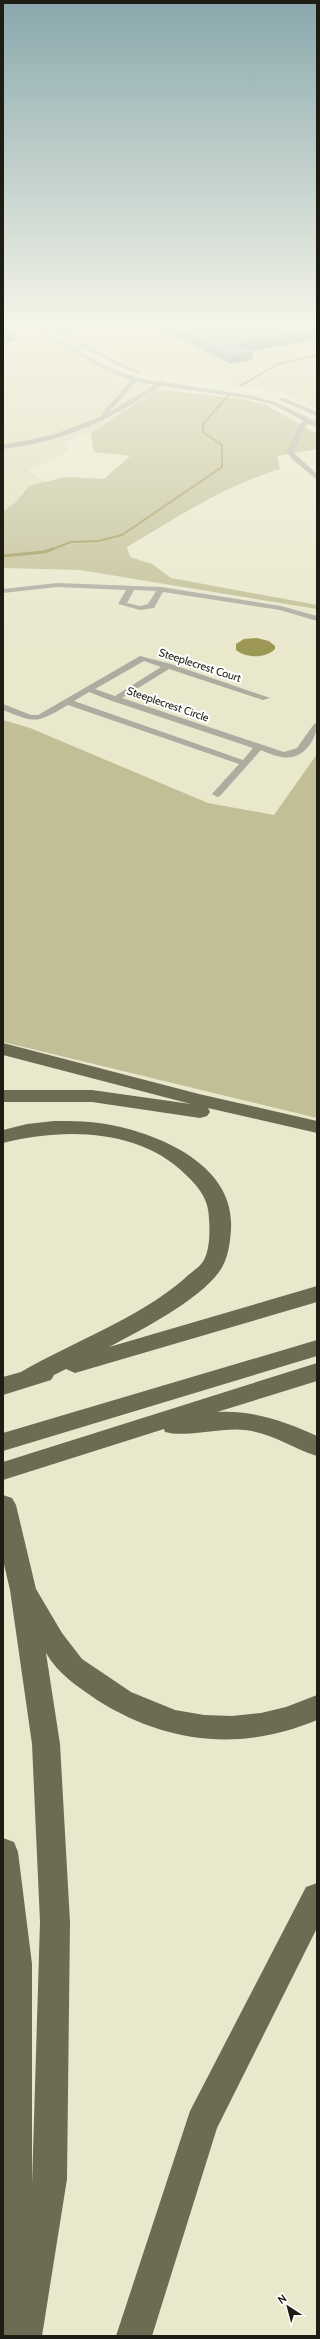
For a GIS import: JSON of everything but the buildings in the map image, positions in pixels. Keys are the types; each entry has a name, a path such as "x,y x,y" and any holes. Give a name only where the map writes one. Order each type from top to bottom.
{"highway":[{"path":"3,1049 198,1100 317,1128"},
{"path":"3,1096 92,1096 317,1128"},
{"path":"3,1138 15,1133 58,1128 97,1129 134,1136 171,1153 194,1168 210,1188 222,1215 219,1240 212,1266 187,1289 152,1313 29,1378"},
{"path":"3,1386 317,1294"},
{"path":"3,1442 317,1348"},
{"path":"3,1471 128,1433 174,1416 317,1372"},
{"path":"128,1433 216,1420 246,1421 291,1434 317,1447"},
{"path":"3,1505 23,1590 46,1744 55,1922 50,2179 24,2336"},
{"path":"23,1590 70,1664 108,1693 150,1716 197,1728 248,1728 300,1716 317,1707"},
{"path":"3,1852 16,1964 14,2336"},
{"path":"134,2336 202,2123 317,1897"}],"street":[{"path":"3,446 60,437 71,432"},
{"path":"299,432 290,452 294,458 317,478"},
{"path":"3,591 18,588 57,586 161,589 281,608 317,619"},
{"path":"132,587 122,603 124,606 140,608 151,606 161,589"},
{"name":"Steeplecrest Court","path":"87,690 143,658 266,698"},
{"path":"115,699 168,666"},
{"path":"3,708 30,718 40,716 87,690"},
{"name":"Steeplecrest Circle","path":"87,690 283,755 295,755 301,751 317,726"},
{"path":"66,701 243,763"},
{"path":"217,794 243,763 259,747"}],"shaded area":[{"path":"3,432 92,432 63,442 69,448 62,456 28,470 46,483 29,486 15,503 3,511"},
{"path":"314,432 317,434 317,449 277,456 280,469 220,493 127,547 130,557 152,564 171,578 317,605 317,609 80,570 3,568 3,511 15,503 29,486 65,477 104,479 130,456 94,452 91,433"},
{"path":"257,638 269,641 275,646 275,649 261,656 245,655 236,650 236,644 244,639"},
{"path":"3,720 30,728 208,803 274,815 317,754 317,1118 3,1042"}],"waterway":[{"path":"50,550 71,542 98,541 122,535 222,467 222,445 203,432"},
{"path":"3,556 44,552 50,550"}]}
